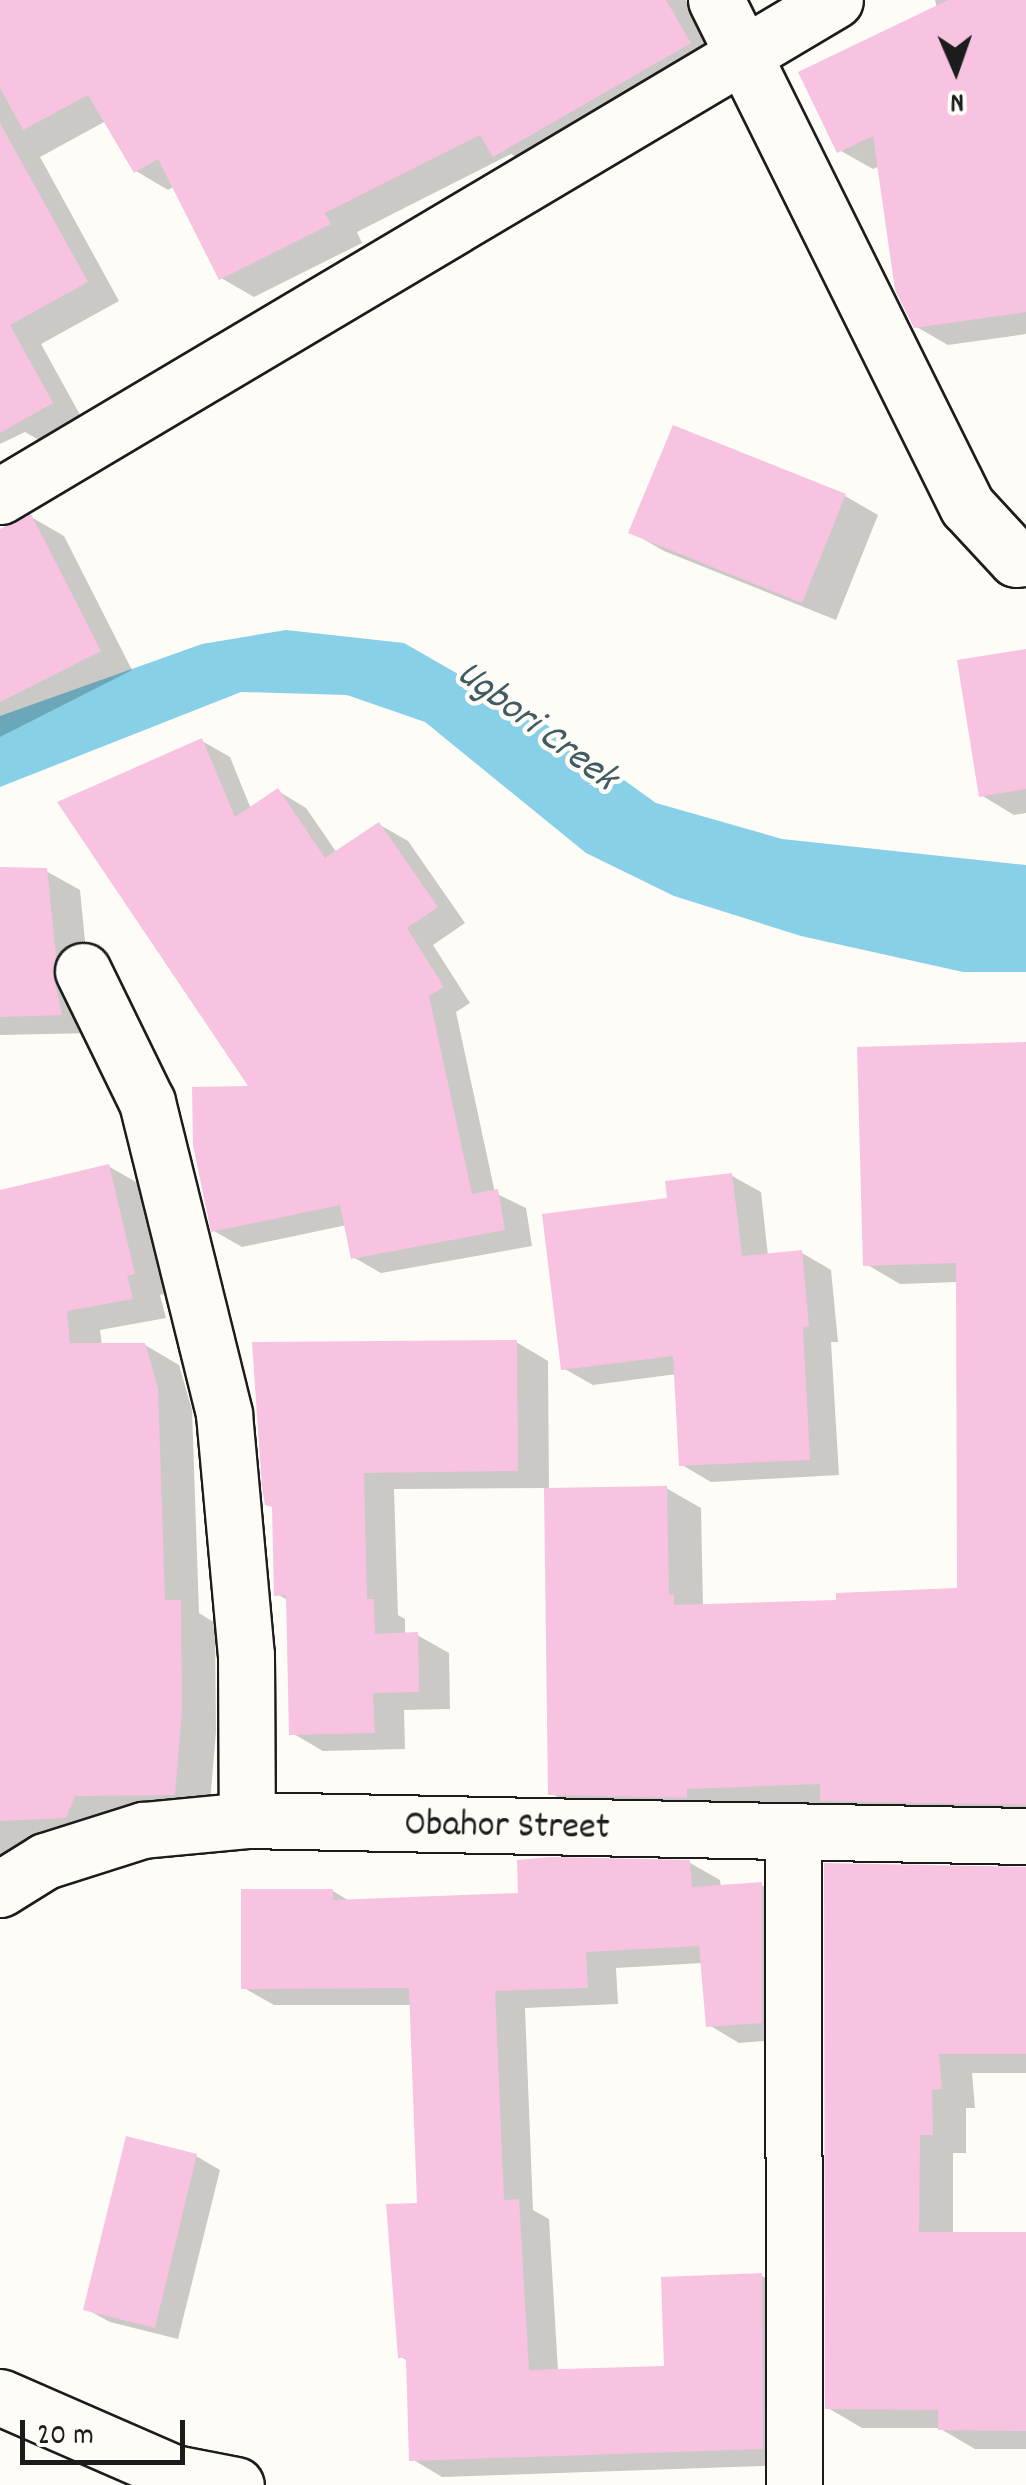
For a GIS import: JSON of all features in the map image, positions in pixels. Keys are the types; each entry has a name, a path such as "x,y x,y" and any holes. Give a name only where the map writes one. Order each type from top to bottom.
{"street":[{"path":"716,0 967,506 1016,559 1026,558"},
{"path":"0,496 835,0"},
{"path":"83,971 147,1102 224,1414 246,1656 247,1820"},
{"name":"Obahor Street","path":"0,1888 45,1861 143,1830 247,1820 1026,1836"},
{"path":"793,1832 794,2485"},
{"path":"0,2397 174,2474 236,2485"}],"water":[{"name":"Ugbori Creek","path":"286,630 404,643 547,725 656,803 782,839 1026,865 1026,972 963,972 801,936 674,896 586,853 425,722 347,695 241,692 0,787 0,716 202,644"}],"building":[{"path":"0,0 666,0 691,43 493,157 480,135 325,213 331,224 219,280 158,159 134,173 88,95 23,130 0,88"},
{"path":"948,0 1026,0 1026,312 914,328 895,290 873,136 837,153 798,72"},
{"path":"0,123 88,282 10,325 53,403 0,433"},
{"path":"673,425 846,494 802,603 628,533"},
{"path":"31,514 101,651 0,702 0,529"},
{"path":"1026,649 1026,789 979,797 957,660"},
{"path":"202,738 235,817 278,788 325,858 379,822 438,907 407,928 444,987 429,996 472,1194 498,1189 505,1230 351,1259 340,1205 211,1232 193,1145 192,1087 248,1086 57,802"},
{"path":"0,867 47,868 56,956 52,970 62,1015 0,1017"},
{"path":"1026,1042 1026,1805 820,1801 820,1784 687,1789 687,1798 548,1795 544,1488 667,1486 669,1595 674,1595 674,1605 836,1600 836,1593 957,1588 956,1263 863,1266 857,1047"},
{"path":"109,1164 135,1274 127,1276 133,1299 67,1311 70,1343 145,1343 158,1388 165,1600 181,1600 182,1711 175,1795 75,1796 66,1818 0,1821 0,1190"},
{"path":"732,1173 742,1256 802,1250 809,1326 803,1327 810,1460 679,1466 673,1356 561,1370 542,1214 667,1198 665,1181"},
{"path":"517,1340 518,1471 364,1473 367,1599 374,1599 375,1634 418,1632 419,1692 373,1693 375,1733 289,1735 286,1595 274,1596 272,1507 265,1505 262,1488 252,1342"},
{"path":"517,1860 690,1860 692,1887 762,1882 762,2023 706,2027 699,1946 586,1952 588,1988 495,1991 504,2200 519,2199 529,2370 664,2366 661,2277 762,2273 763,2449 409,2461 406,2358 398,2358 386,2204 417,2203 409,1988 241,1989 241,1889 333,1889 333,1900 518,1893"},
{"path":"824,1863 1026,1867 1026,2054 939,2054 942,2089 932,2090 933,2135 920,2135 919,2232 1026,2232 1026,2431 938,2430 938,2410 825,2409"},
{"path":"126,2136 197,2154 155,2328 83,2310"}]}
